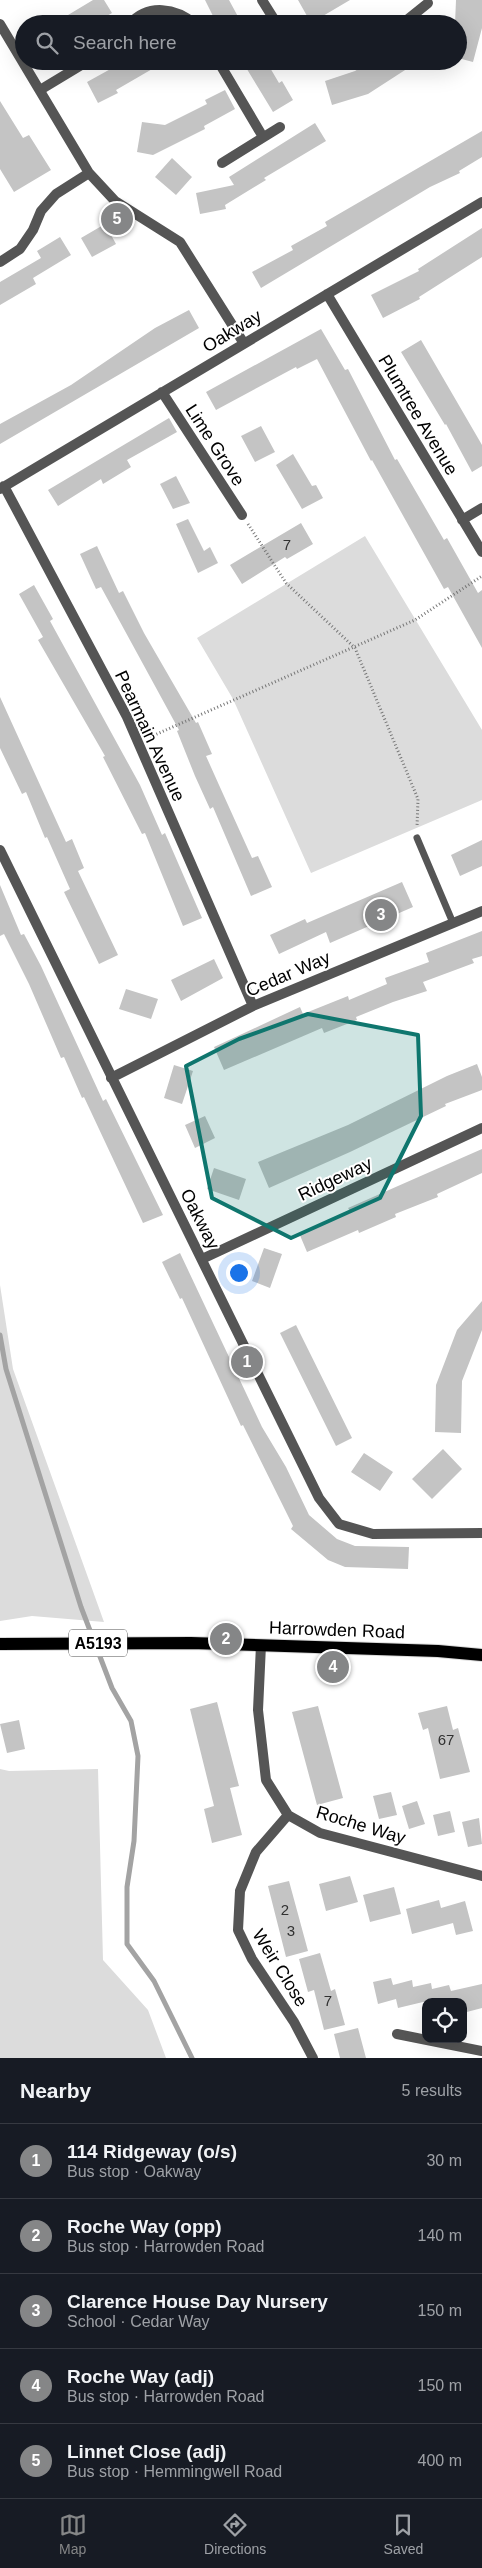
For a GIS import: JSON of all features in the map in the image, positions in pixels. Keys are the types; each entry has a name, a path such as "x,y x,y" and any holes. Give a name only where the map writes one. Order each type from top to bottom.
{"main road":[{"name":"Harrowden Road","path":"2,1644 191,1643 438,1651 482,1655"}],"street":[{"path":"262,0 271,15"},
{"path":"413,15 428,3"},
{"path":"141,15 151,10 168,9 183,15"},
{"path":"0,24 15,49"},
{"path":"28,70 89,173 115,201 180,242 243,342"},
{"path":"40,90 73,70"},
{"path":"223,70 263,137"},
{"path":"222,163 280,127"},
{"path":"0,262 20,249 33,230 41,210 56,194 89,173"},
{"name":"Oakway","path":"2,487 243,342 482,202"},
{"name":"Plumtree Avenue","path":"327,294 482,552"},
{"name":"Lime Grove","path":"162,392 242,515"},
{"name":"Pearmain Avenue","path":"2,487 122,708 253,1006"},
{"path":"462,520 482,508"},
{"name":"Oakway","path":"0,850 319,1498 340,1524 373,1534 482,1533"},
{"name":"Cedar Way","path":"111,1078 253,1006 482,911"},
{"name":"Ridgeway","path":"202,1259 482,1128"},
{"name":"Roche Way","path":"261,1645 258,1710 266,1780 288,1815 320,1833 482,1876"},
{"name":"Weir Close","path":"288,1815 256,1852 240,1891 238,1930 252,1959 294,2022 313,2058"},
{"path":"397,2034 482,2051"}],"lane":[{"path":"417,838 453,923"}],"path":[{"path":"242,515 286,583 355,648 418,799 417,838"},
{"path":"138,743 233,699 355,648 415,620 482,576"}],"highlighted area":[{"path":"308,1014 418,1035 421,1116 380,1198 291,1238 212,1198 186,1066 239,1039"}],"shaded area":[{"path":"365,536 482,730 482,800 311,873 233,699 197,638"},
{"path":"0,1285 13,1369 104,1622 32,1616 0,1621"},
{"path":"0,1769 9,1771 98,1769 103,1960 148,2010 166,2058 0,2058"}],"building":[{"path":"93,0 104,0 112,13 109,15 68,15"},
{"path":"205,0 229,0 237,15 212,15"},
{"path":"298,0 350,0 325,15 306,15"},
{"path":"456,0 482,0 482,28 473,62 467,60 467,15 455,15"},
{"path":"109,70 150,70 116,90 118,93 98,103 87,82"},
{"path":"247,70 271,70 279,83 282,81 293,100 273,112"},
{"path":"405,70 368,94 332,105 325,81 355,71"},
{"path":"225,90 235,109 204,126 205,129 153,155 137,152 142,122 165,125 207,104 205,100"},
{"path":"0,101 23,138 29,135 51,170 14,192 0,169"},
{"path":"315,123 326,141 264,178 266,180 225,205 226,209 200,214 196,193 234,185 229,177"},
{"path":"482,131 482,157 459,171 460,173 430,187 261,288 252,272 293,250 291,246 327,226 325,222"},
{"path":"172,158 192,177 176,195 155,177"},
{"path":"105,224 116,244 92,257 81,238"},
{"path":"482,228 482,257 419,297 420,299 383,318 371,295 419,271 418,269"},
{"path":"60,237 71,255 33,278 36,284 0,305 0,282 41,258 37,251"},
{"path":"189,310 199,328 0,444 0,424 71,385 155,328"},
{"path":"321,329 345,370 348,369 395,460 397,459 444,540 447,538 478,593 482,590 482,648 448,587 444,589 371,461 317,359 297,369 296,367 216,410 206,392"},
{"path":"421,340 482,445 482,466 472,472 446,424 401,352"},
{"path":"169,418 177,432 127,460 131,467 103,484 101,479 58,506 48,490"},
{"path":"261,426 275,452 255,462 241,436"},
{"path":"293,454 312,486 316,485 323,498 302,509 276,465"},
{"path":"176,476 190,503 173,509 160,484"},
{"path":"188,519 204,551 210,547 218,563 198,573 176,524"},
{"path":"301,523 313,544 287,559 285,557 242,584 230,565"},
{"path":"97,546 119,593 123,591 144,633 196,723 198,722 212,754 206,756 219,785 252,858 258,856 272,887 251,896 213,807 210,809 195,776 177,731 179,730 101,587 96,589 80,554"},
{"path":"34,585 53,619 50,621 140,785 162,835 165,833 202,918 183,926 145,833 142,834 103,757 105,756 38,640 43,637 19,594"},
{"path":"0,697 66,842 72,839 84,868 78,871 118,955 99,964 64,892 70,889 47,837 45,838 26,792 22,794 0,748"},
{"path":"482,840 482,866 460,876 451,855"},
{"path":"402,882 413,907 330,943 326,932 279,954 270,935 305,919 307,923"},
{"path":"0,885 21,935 24,934 41,966 103,1101 106,1099 163,1215 143,1223 84,1097 82,1098 64,1057 61,1058 29,984 4,934 0,936"},
{"path":"482,931 482,956 472,959 474,963 423,982 427,991 356,1017 357,1020 324,1033 322,1028 224,1070 214,1047 300,1007 303,1014 348,996 349,1000 387,984 385,978 429,962 426,953"},
{"path":"214,959 223,978 181,1001 171,980"},
{"path":"126,989 158,999 151,1019 119,1009"},
{"path":"477,1064 482,1077 482,1090 445,1104 446,1106 350,1152 269,1188 258,1162 348,1125 447,1076"},
{"path":"174,1065 193,1071 182,1104 164,1098"},
{"path":"205,1116 215,1138 195,1148 185,1125"},
{"path":"482,1149 482,1173 437,1194 438,1197 395,1214 396,1217 359,1233 358,1230 307,1252 299,1233 350,1211 348,1208"},
{"path":"214,1168 246,1179 239,1200 207,1189"},
{"path":"264,1248 282,1254 270,1288 252,1281"},
{"path":"180,1253 262,1427 286,1467 309,1515 337,1539 355,1546 409,1547 408,1569 345,1567 328,1560 291,1529 293,1526 243,1425 241,1426 182,1298 180,1299 162,1262"},
{"path":"482,1301 482,1330 462,1381 461,1433 435,1432 436,1385 457,1330"},
{"path":"296,1325 352,1438 336,1446 280,1333"},
{"path":"443,1449 462,1469 432,1499 412,1479"},
{"path":"364,1453 393,1472 380,1491 351,1472"},
{"path":"217,1702 239,1786 230,1788 242,1835 212,1843 204,1809 214,1806 190,1709"},
{"path":"318,1706 343,1798 317,1805 292,1712"},
{"path":"447,1706 453,1730 458,1728 470,1772 440,1779 428,1728 423,1730 418,1713"},
{"path":"19,1720 25,1749 7,1753 0,1724"},
{"path":"391,1792 397,1815 379,1819 373,1796"},
{"path":"417,1801 425,1824 409,1829 402,1806"},
{"path":"450,1811 455,1832 438,1836 433,1815"},
{"path":"479,1818 482,1844 468,1847 462,1822"},
{"path":"350,1876 358,1902 326,1911 319,1884"},
{"path":"289,1881 308,1951 286,1957 268,1886"},
{"path":"394,1887 401,1914 370,1922 363,1895"},
{"path":"439,1900 441,1908 465,1901 473,1931 456,1935 453,1923 412,1934 406,1909"},
{"path":"320,1953 331,1991 335,1989 345,2025 324,2030 314,1990 308,1992 299,1959"},
{"path":"391,1978 393,1985 412,1980 413,1987 431,1983 432,1989 449,1985 451,1991 482,1984 482,2008 467,2012 467,1998 422,1998 422,2002 398,2008 396,1999 378,2004 373,1982"},
{"path":"358,2028 366,2058 340,2058 334,2034"}],"waterway":[{"path":"0,1335 6,1369 81,1607 112,1688 131,1721 138,1756 134,1841 127,1887 127,1944 154,1981 192,2058"}],"place":[{"name":"Linnet Close (adj)","path":"117,219"},
{"name":"Clarence House Day Nursery","path":"381,915"},
{"name":"114 Ridgeway (o/s)","path":"247,1362"},
{"name":"Roche Way (opp)","path":"226,1639"},
{"name":"Roche Way (adj)","path":"333,1667"}]}
